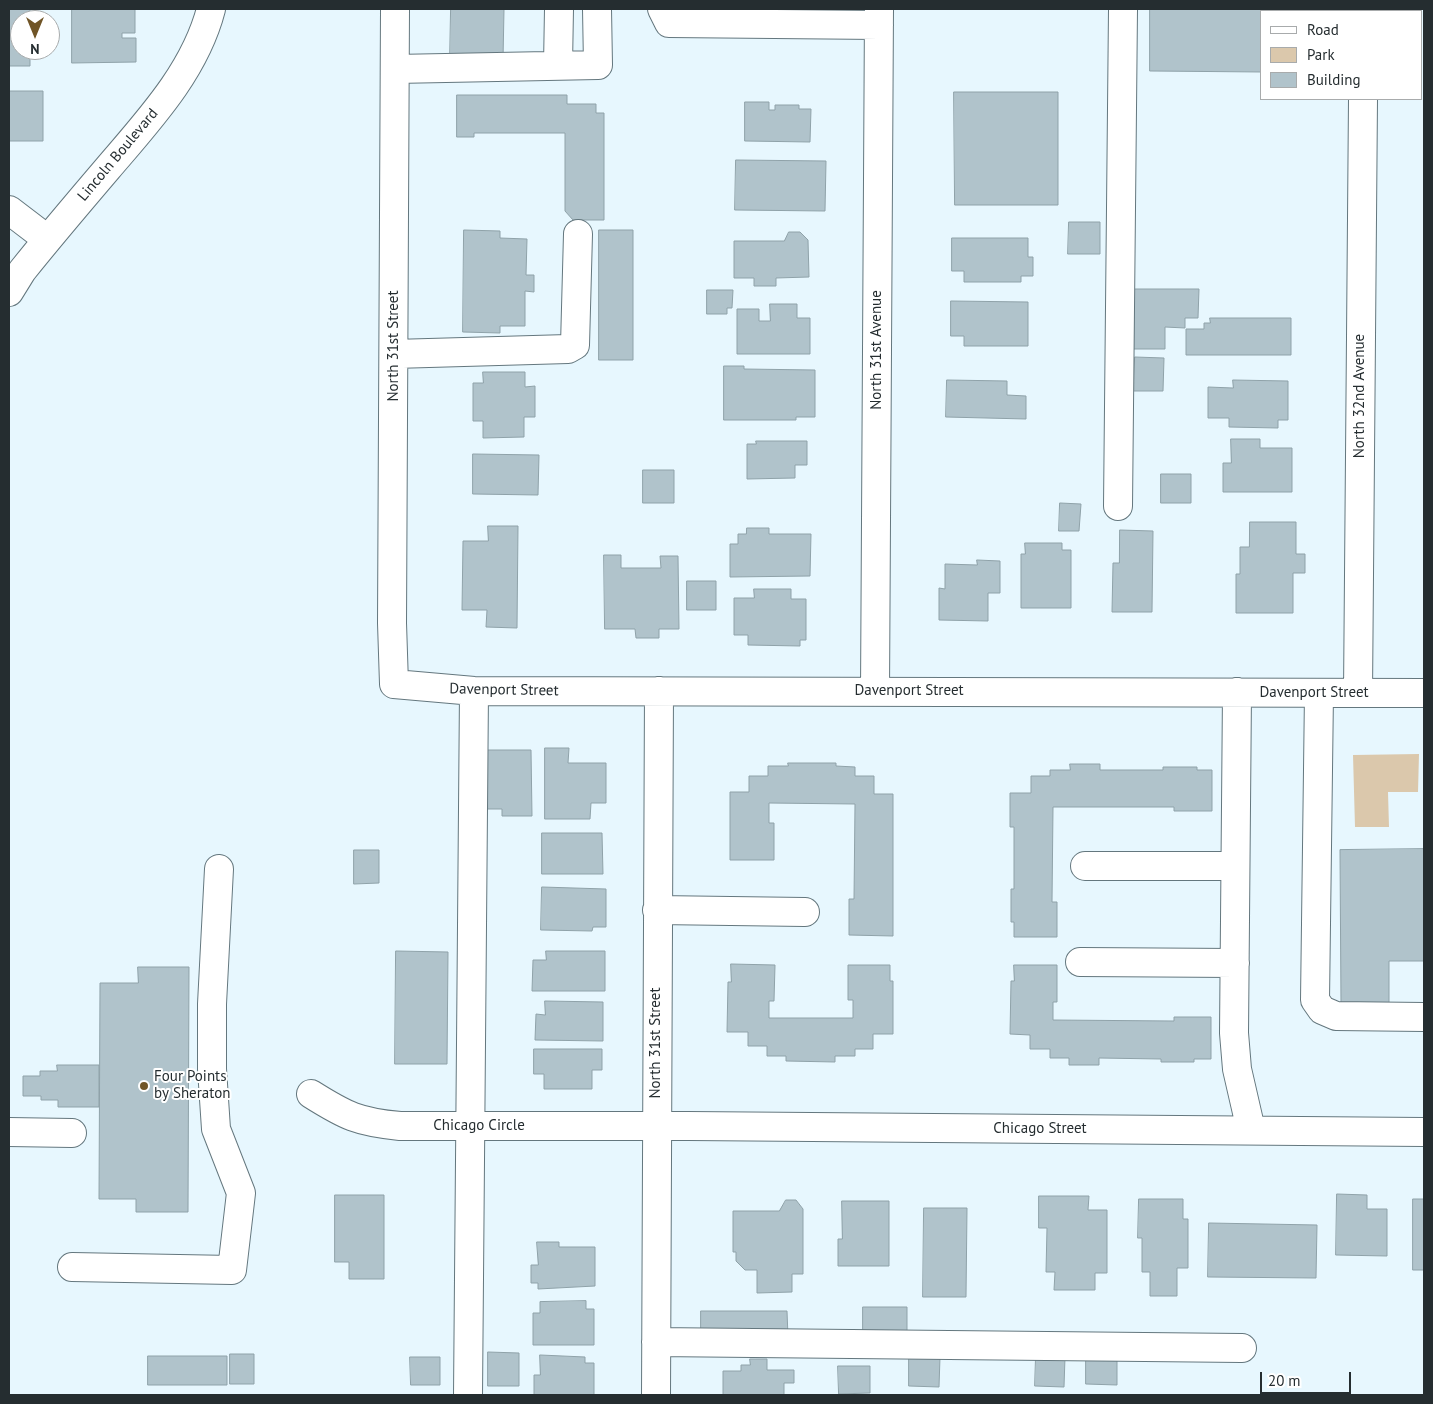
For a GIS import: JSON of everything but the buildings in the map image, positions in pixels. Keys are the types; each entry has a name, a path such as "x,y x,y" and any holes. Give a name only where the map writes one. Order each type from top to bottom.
{"street":[{"name":"Lincoln Boulevard","path":"9,292 47,239 146,122 181,76 197,48 211,9"},
{"name":"North 31st Street","path":"394,684 395,9"},
{"path":"558,66 559,9"},
{"path":"395,68 598,65 598,9"},
{"path":"1118,506 1123,9"},
{"path":"666,16 879,17"},
{"name":"North 31st Avenue","path":"875,691 879,17"},
{"name":"North 32nd Avenue","path":"1358,693 1363,100"},
{"path":"9,210 47,239"},
{"path":"394,354 568,349 575,345 578,234"},
{"name":"Davenport Street","path":"394,684 474,691 1424,693"},
{"path":"468,1395 474,691"},
{"name":"North 31st Street","path":"656,1395 659,691"},
{"path":"1237,692 1235,963 1237,1069 1251,1130"},
{"path":"1319,693 1315,1000 1322,1010 1336,1016 1424,1017"},
{"path":"1085,866 1236,866"},
{"path":"72,1267 232,1270 241,1193 216,1129 212,1070 212,1004 219,869"},
{"path":"658,910 805,912"},
{"path":"1080,962 1235,963"},
{"name":"Chicago Circle","path":"311,1094 344,1115 363,1122 400,1126 656,1126"},
{"name":"Chicago Street","path":"656,1126 1424,1132"},
{"path":"9,1132 72,1133"},
{"path":"656,1342 1242,1348"}],"green space":[{"path":"1419,754 1418,792 1388,792 1389,827 1355,827 1353,755"}],"place":[{"name":"Four Points by Sheraton","path":"144,1086"}]}
